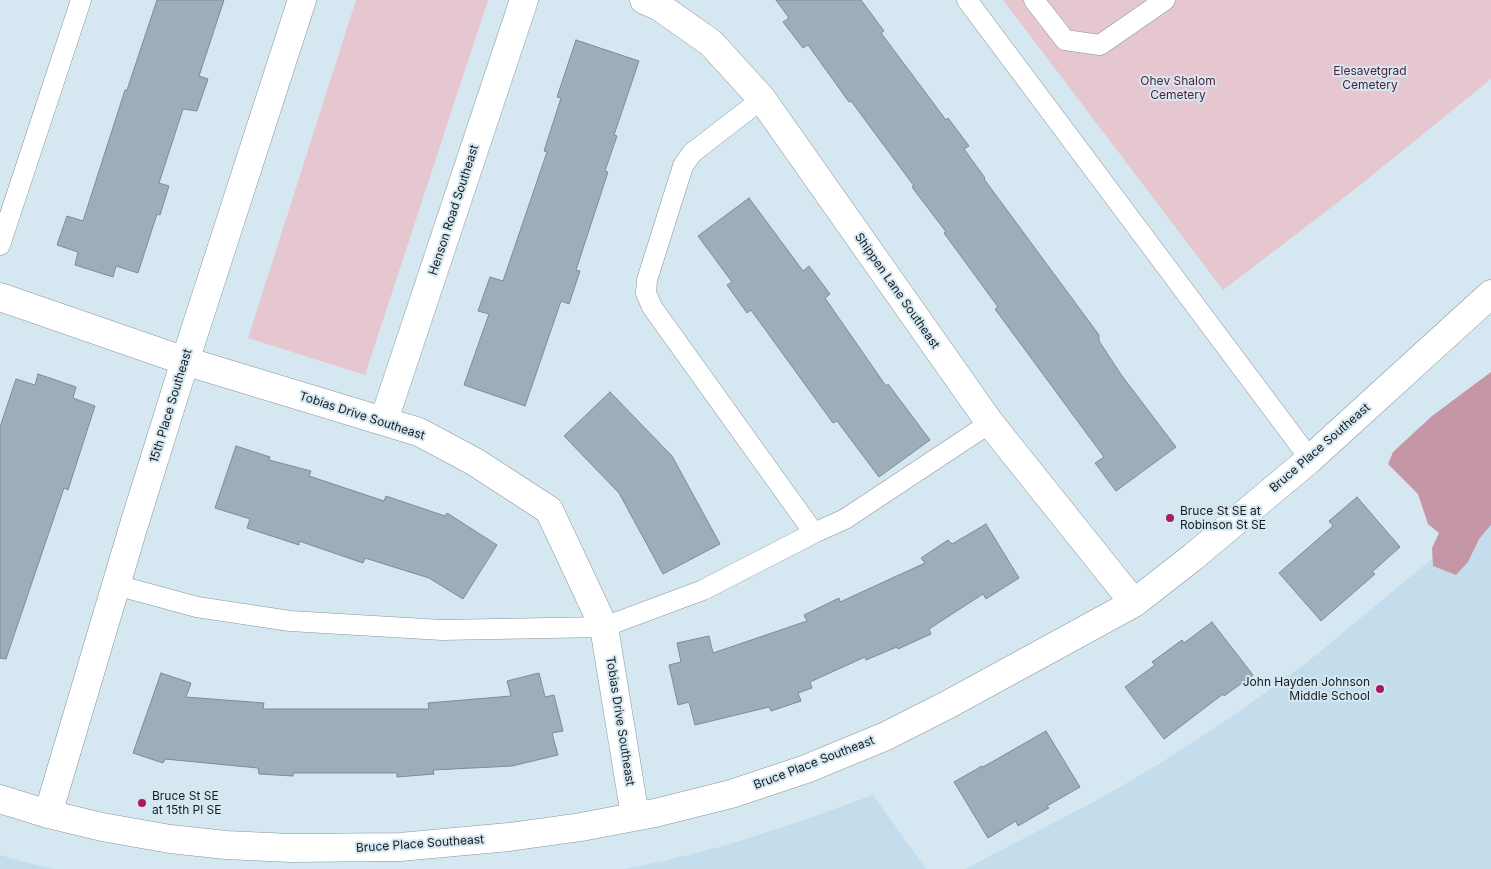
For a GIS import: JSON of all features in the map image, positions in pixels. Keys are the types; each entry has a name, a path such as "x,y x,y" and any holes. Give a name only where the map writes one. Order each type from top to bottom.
{"street":[{"name":"15th Place Southeast","path":"48,814 185,361 302,0"},
{"name":"Henson Road Southeast","path":"384,420 524,0"},
{"name":"Shippen Lane Southeast","path":"644,0 660,7 711,43 762,99 990,423 1134,602"},
{"name":"Bruce Place Southeast","path":"0,799 48,814 102,827 170,838 226,845 291,848 364,848 436,845 509,838 581,827 655,813 731,794 806,769 886,736 949,704 1134,602 1193,557 1310,458 1491,294"},
{"name":"Tobias Drive Southeast","path":"0,297 185,361 419,432 475,462 549,510 604,627 635,816"}],"lane":[{"path":"0,245 81,0"},
{"path":"967,0 1310,458"},
{"path":"1034,0 1065,40 1100,45 1165,0"},
{"path":"762,99 692,153 684,166 647,280 646,293 652,306 814,532"},
{"path":"116,585 197,606 290,621 442,630 604,627 703,590 814,532 845,519 990,423"}],"shaded area":[{"path":"1491,372 1491,525 1479,539 1468,562 1456,575 1433,566 1432,548 1439,533 1428,524 1418,494 1388,464 1393,452 1432,416"},
{"name":"John Hayden Johnson Middle School","path":"1491,510 1491,869 965,869 1101,798 1162,762 1234,715 1305,664"},
{"path":"873,795 926,869 625,869 727,845"},
{"path":"0,855 17,860 54,869 0,869"}],"green space":[{"path":"356,0 488,0 365,375 248,338"},
{"name":"Ohev Shalom Cemetery","path":"1003,0 1491,0 1491,79 1354,190 1223,290"}],"building":[{"path":"157,0 224,0 199,76 208,79 197,111 183,109 159,183 169,186 160,215 157,214 138,273 116,266 113,277 75,265 78,252 57,245 67,216 83,221 125,90 127,90"},
{"path":"776,0 861,0 884,31 881,33 946,120 948,118 969,146 964,149 984,179 1099,335 1099,341 1122,376 1176,447 1116,491 1095,463 1104,457 995,309 998,307 912,187 914,186 808,45 803,48 783,22 789,18"},
{"path":"576,40 639,61 614,135 617,136 605,171 608,172 576,270 580,271 569,304 561,301 525,406 464,385 489,314 478,311 490,277 503,281 547,152 544,151 561,98 557,97"},
{"path":"749,198 803,271 809,266 830,294 825,298 886,386 888,384 930,440 879,477 837,421 833,423 751,310 747,313 727,285 732,282 698,236"},
{"path":"38,374 76,387 73,398 95,406 68,490 64,488 6,659 0,658 0,427 16,379 35,385"},
{"path":"610,392 672,456 720,544 663,574 619,493 564,436"},
{"path":"236,446 270,457 269,460 311,471 309,476 384,501 386,496 445,516 447,513 497,545 463,599 429,578 365,558 363,563 299,541 299,545 247,528 250,519 215,508"},
{"path":"1357,497 1400,547 1372,572 1375,574 1321,621 1279,573 1333,526 1329,521"},
{"path":"986,524 1019,578 986,599 983,594 929,629 931,634 898,649 897,647 866,660 865,657 810,682 812,688 798,693 801,701 771,711 769,707 695,725 689,702 678,705 669,665 681,662 677,643 709,636 713,653 807,621 804,615 839,598 840,602 925,563 921,558 948,540 952,544"},
{"path":"1212,622 1253,675 1224,696 1223,694 1164,739 1125,687 1155,665 1152,662 1182,640 1184,643"},
{"path":"161,673 191,683 186,697 264,703 263,709 429,709 428,703 511,696 507,681 539,673 545,697 554,695 563,731 552,733 558,755 512,766 433,770 434,774 397,777 397,773 293,773 293,776 259,774 258,768 165,759 163,763 133,753"},
{"path":"1046,731 1080,787 1018,826 1016,821 988,838 954,782"}],"place":[{"name":"Bruce St SE at Robinson St SE","path":"1170,518"},
{"name":"John Hayden Johnson Middle School","path":"1380,689"},
{"name":"Bruce St SE at 15th Pl SE","path":"142,803"}],"park label":[{"name":"Elesavetgrad Cemetery","path":"1370,78"}]}
